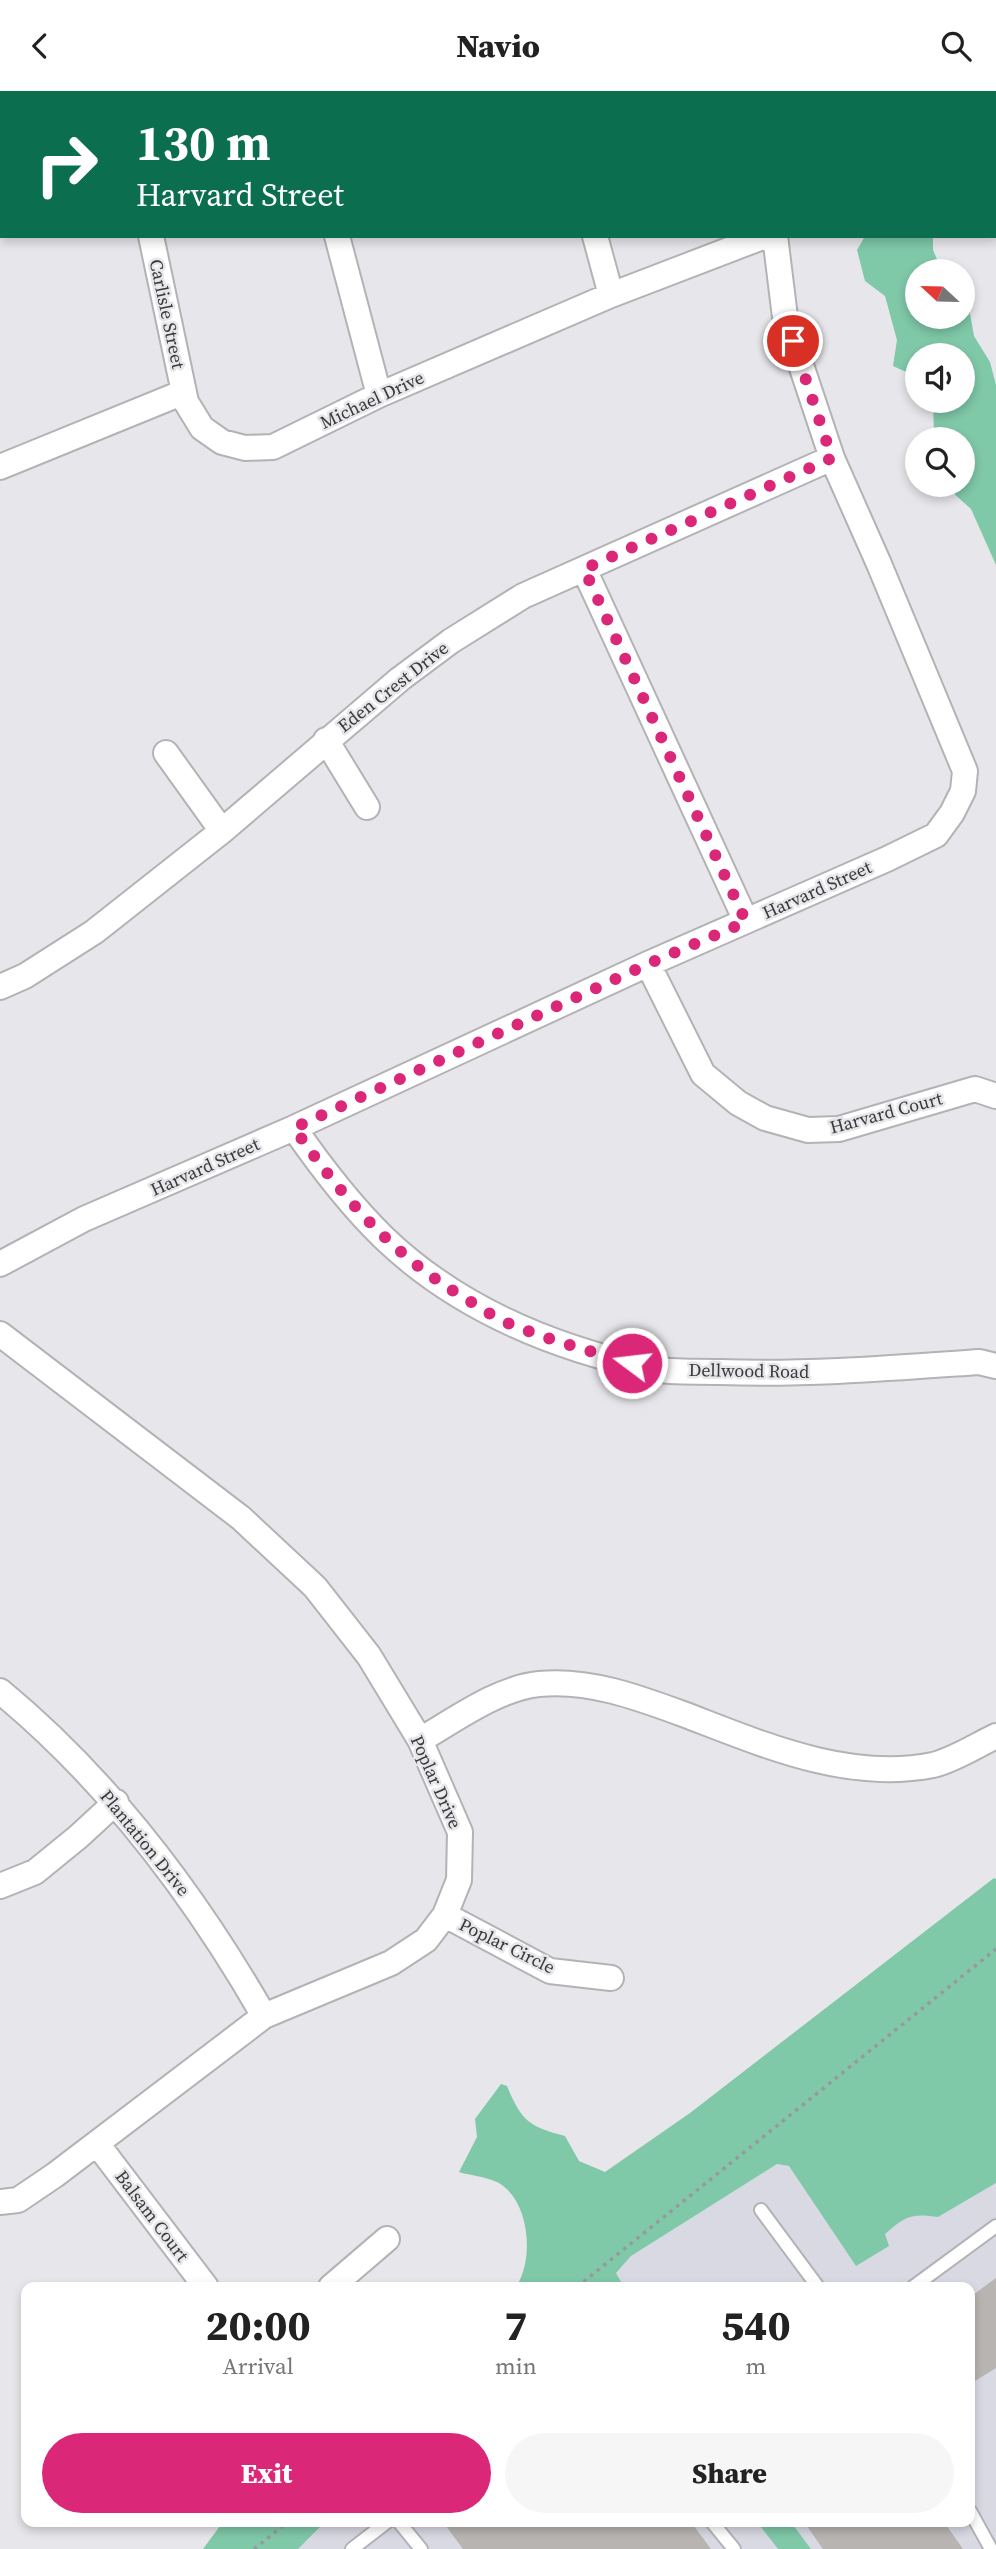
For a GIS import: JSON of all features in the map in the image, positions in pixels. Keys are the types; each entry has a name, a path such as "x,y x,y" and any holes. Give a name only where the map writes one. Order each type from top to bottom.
{"street":[{"name":"Carlisle Street","path":"151,238 184,392"},
{"path":"338,238 379,395"},
{"path":"596,238 611,295"},
{"name":"Michael Drive","path":"184,392 186,402 202,428 222,442 246,448 272,447 379,395 611,295 760,238"},
{"name":"Harvard Street","path":"0,1264 84,1219 294,1128 648,964 936,835 963,792 965,771 957,745 832,458 785,317 775,238"},
{"path":"0,467 184,392"},
{"name":"Eden Crest Drive","path":"0,987 25,976 94,932 222,831 400,679 451,641 523,596 832,458"},
{"path":"584,569 746,922"},
{"path":"326,740 367,807"},
{"path":"166,753 222,831"},
{"name":"Harvard Court","path":"648,964 703,1074 738,1103 765,1118 808,1130 839,1129 975,1089 996,1096"},
{"name":"Dellwood Road","path":"294,1128 328,1176 384,1238 435,1281 502,1321 568,1345 654,1369 778,1374 979,1361 996,1366"},
{"name":"Poplar Drive","path":"0,1334 241,1518 315,1587 369,1656 419,1740 460,1832 459,1880 445,1915 426,1940 391,1963 264,2017 98,2145 18,2200 0,2202"},
{"path":"419,1740 510,1689 540,1684 575,1685 627,1693 814,1760 878,1770 937,1764 996,1736"},
{"name":"Plantation Drive","path":"0,1691 44,1727 116,1802 173,1873 235,1966 264,2017"},
{"path":"0,1886 36,1872 116,1802"},
{"name":"Poplar Circle","path":"445,1915 550,1971 611,1978"},
{"name":"Balsam Court","path":"98,2145 202,2282"},
{"path":"337,2282 387,2239"}],"lane":[{"path":"761,2210 814,2282"},
{"path":"920,2282 996,2226"},
{"path":"975,2520 991,2549"},
{"path":"352,2549 381,2527"},
{"path":"403,2527 421,2549"},
{"path":"716,2527 734,2549"}],"path":[{"path":"584,2282 996,1949"},
{"path":"254,2549 282,2527"}],"shaded area":[{"path":"777,2164 789,2166 798,2178 885,2234 899,2221 916,2213 938,2217 996,2183 996,2549 811,2549 795,2527 975,2527 975,2282 621,2282 616,2273 631,2256"},
{"path":"320,2527 761,2527 778,2549 298,2549"}],"green space":[{"path":"864,238 933,238 933,250 937,259 905,259 905,329 973,329 974,336 990,362 996,385 996,565 971,509 958,497 975,497 975,427 934,427 933,413 975,413 975,343 905,343 905,372 893,366 897,340 885,296 865,281 857,250"},
{"path":"996,1879 996,2183 938,2217 915,2216 898,2223 885,2234 889,2246 856,2266 789,2166 777,2164 631,2256 616,2273 621,2282 519,2282 527,2248 519,2206 498,2182 459,2172 477,2137 475,2119 501,2084 507,2086 517,2108 528,2121 565,2136 579,2161 605,2172 690,2113"},
{"path":"219,2527 320,2527 298,2549 203,2549"},
{"path":"761,2527 795,2527 811,2549 778,2549"}],"building":[{"path":"996,2278 996,2368 975,2381 975,2293"},
{"path":"447,2527 695,2527 711,2549 463,2549"},
{"path":"808,2527 948,2527 963,2549 823,2549"}],"route":[{"path":"632,1363 568,1345 502,1321 435,1281 384,1238 328,1176 294,1128 648,964 746,922 584,569 832,458 793,341"}]}
